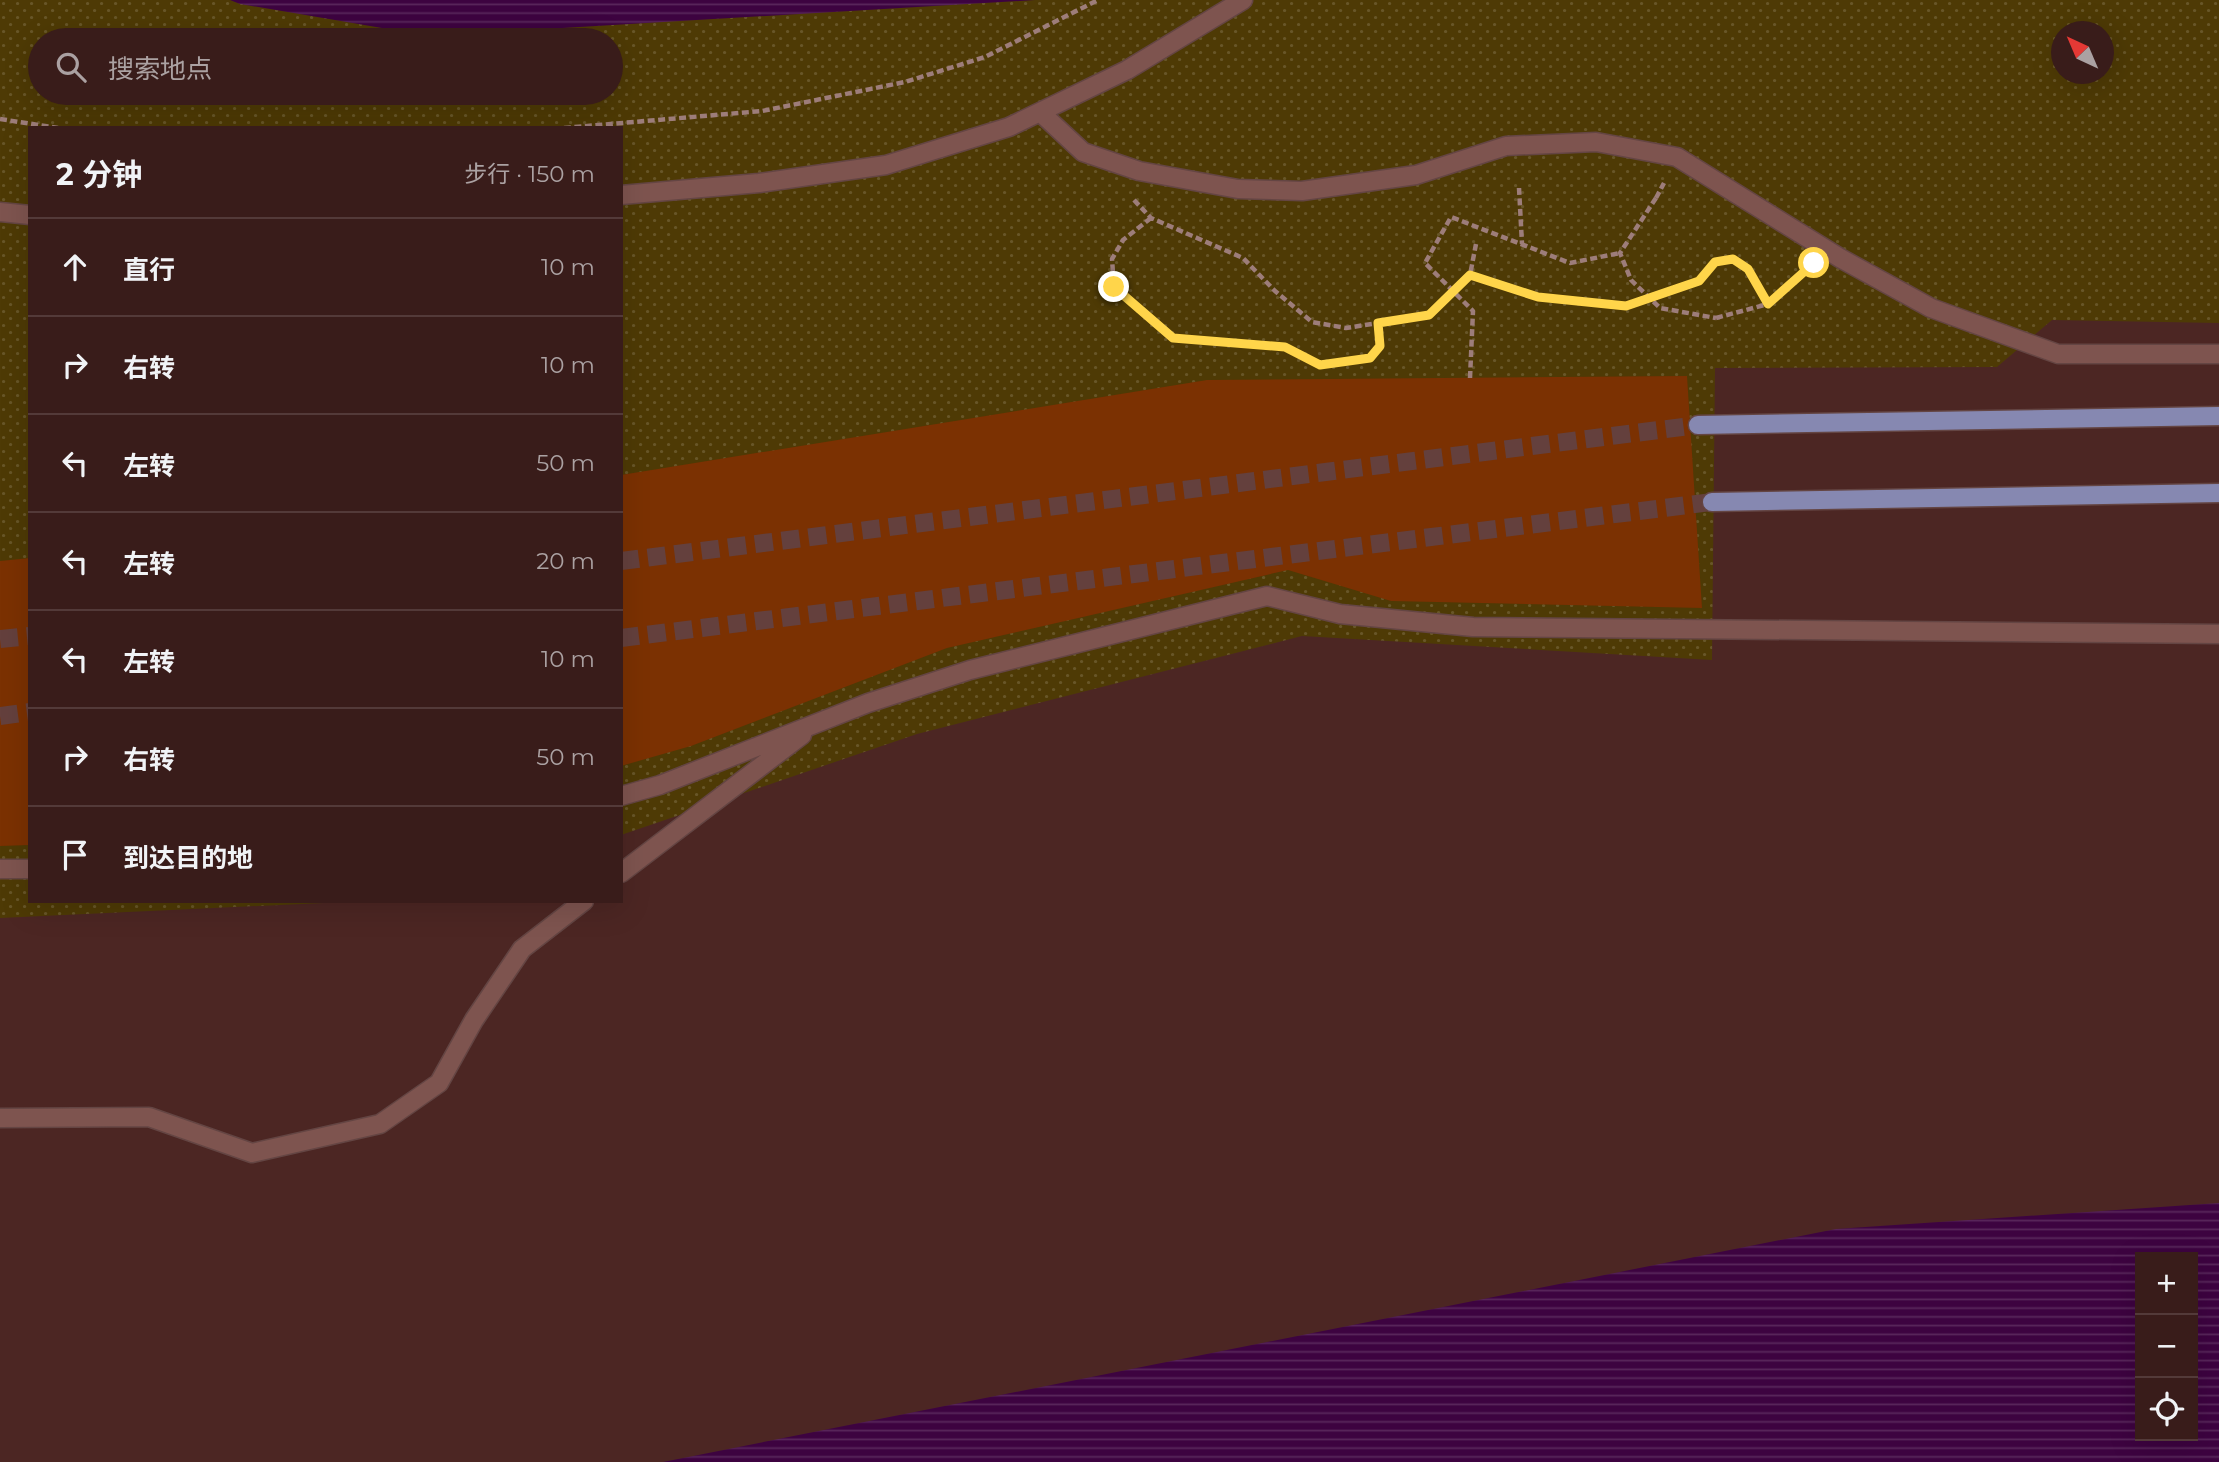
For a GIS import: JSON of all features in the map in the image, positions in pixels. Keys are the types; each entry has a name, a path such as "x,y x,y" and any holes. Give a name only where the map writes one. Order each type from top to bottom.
{"main road":[{"path":"1698,425 2219,416"},
{"path":"1712,502 2219,493"}],"street":[{"path":"623,195 759,183 886,165 1009,127 1127,70 1243,0"},
{"path":"1040,112 1083,152 1139,171 1238,188 1302,191 1416,174 1506,146 1596,142 1677,157 1840,258 1931,309 2058,354 2219,354"},
{"path":"0,212 28,215"},
{"path":"623,795 660,785 868,703 970,670 1266,596 1340,614 1473,627 2219,634"},
{"path":"623,871 819,722"},
{"path":"0,869 28,869"},
{"path":"0,1118 149,1117 251,1153 380,1124 439,1083 474,1020 522,949 581,903"}],"path":[{"path":"587,126 762,111 905,82 985,57 1098,0"},
{"path":"0,119 45,126"},
{"path":"1520,188 1522,244"},
{"path":"1132,198 1151,218 1243,258 1312,322 1346,328 1429,315 1470,275 1476,244"},
{"path":"1470,378 1473,311 1425,263 1451,217 1570,263 1620,253 1656,198"},
{"path":"1151,218 1123,240 1112,259 1114,287 1173,338 1285,347 1320,365 1370,358 1380,346 1378,323"},
{"path":"1620,253 1631,280 1660,308 1716,318 1768,304 1814,263"},
{"path":"1470,275 1538,297 1626,306 1699,281 1715,262 1733,259 1748,269 1768,304"}],"shaded area":[{"path":"0,0 2219,0 2219,323 2052,320 1997,367 1715,368 1712,660 1302,636 917,734 623,834 623,126 28,126 28,903 323,903 0,918"},
{"path":"230,0 1035,0 564,28 382,28 240,4"},
{"path":"2219,1203 2219,1462 663,1462 1836,1229"}],"building":[{"path":"1687,376 1702,608 1391,601 1288,570 947,648 691,746 623,765 623,475 1207,380"},
{"path":"28,558 28,845 0,846 0,561"}],"tunnel":[{"path":"623,561 1698,425"},
{"path":"623,638 1712,502"},
{"path":"0,639 28,636"},
{"path":"0,716 28,712"}],"route":[{"path":"1114,287 1173,338 1285,347 1320,365 1370,358 1380,346 1378,323 1429,315 1470,275 1538,297 1626,306 1699,281 1715,262 1733,259 1748,269 1768,304 1814,263"}]}
